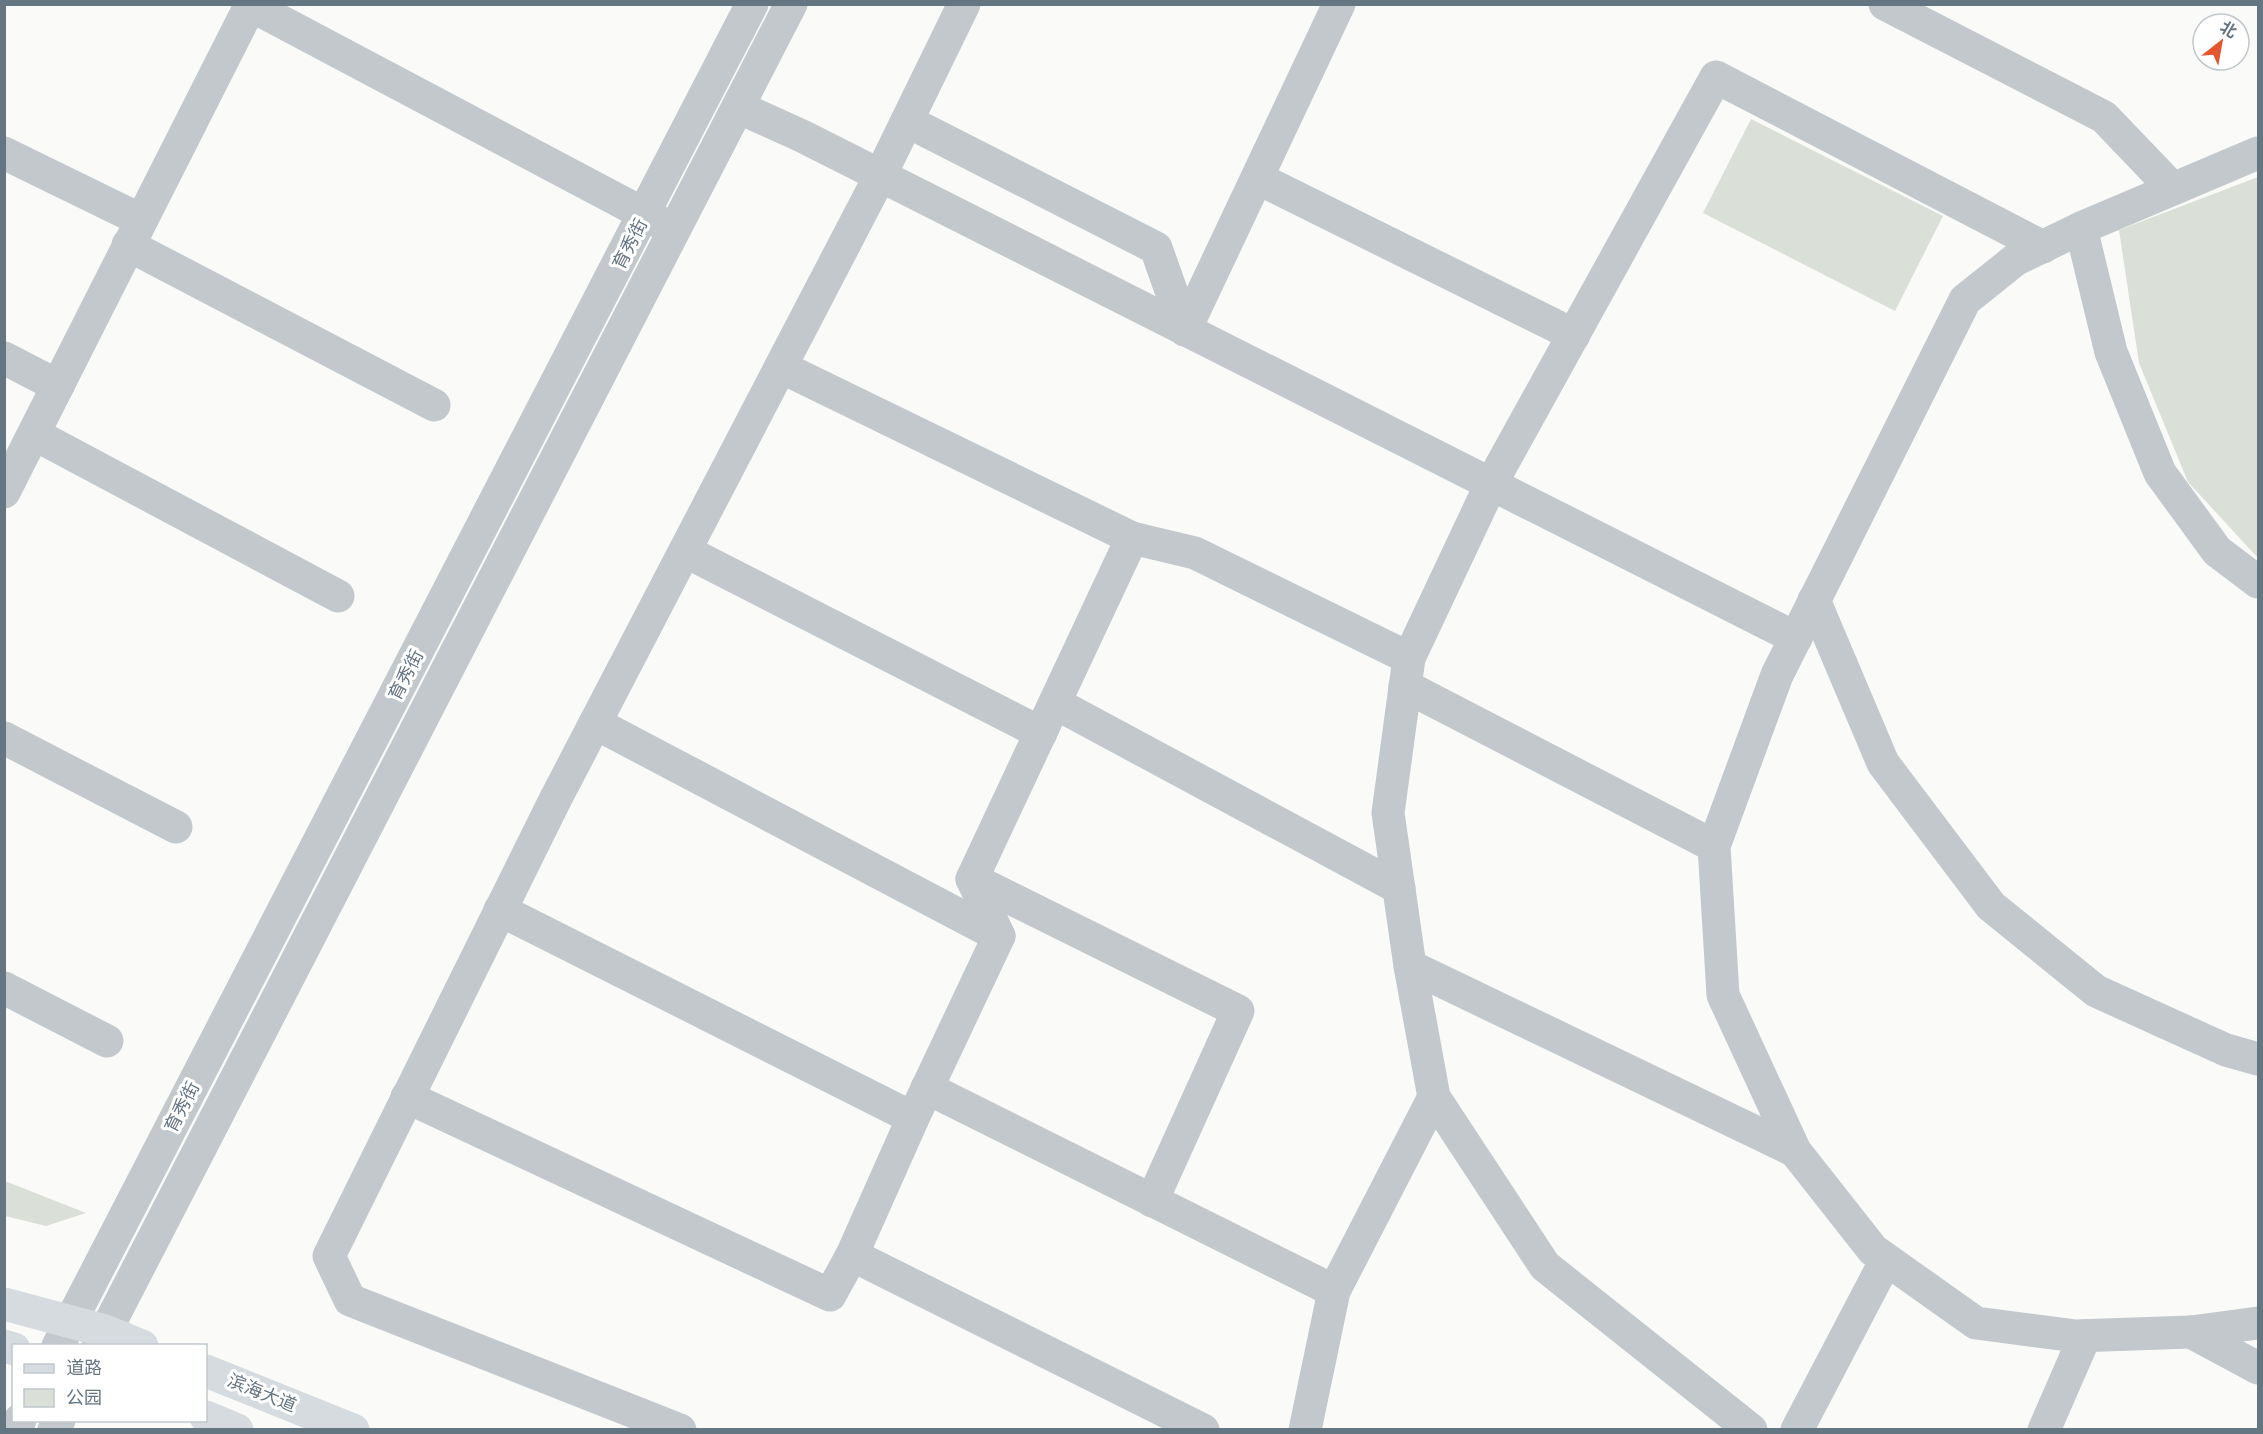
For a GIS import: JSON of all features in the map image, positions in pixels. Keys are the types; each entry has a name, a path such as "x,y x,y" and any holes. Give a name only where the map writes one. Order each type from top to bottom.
{"main road":[{"path":"4,1304 64,1334 132,1344"},
{"name":"滨海大道","path":"207,1371 353,1430"},
{"path":"207,1417 237,1430"}],"street":[{"name":"育秀街","path":"64,1334 752,4"},
{"name":"育秀街","path":"102,1338 791,4"},
{"path":"680,1430 350,1300 328,1256 500,910 880,176 964,4"},
{"path":"1185,330 1339,4"},
{"path":"1885,4 2104,117 2173,189"},
{"path":"4,492 250,5 675,231"},
{"path":"1750,1430 1545,1266 1434,1097 1410,966 1388,813 1407,672 1491,484 1716,77 2043,247"},
{"path":"738,107 802,136 1796,638"},
{"path":"907,122 1156,248 1185,330"},
{"path":"4,153 134,232 434,405"},
{"path":"2259,153 2081,228 2015,260 1965,300 1777,675 1714,846 1724,995 1795,1151 1873,1250 1976,1323 2085,1336 2191,1332 2259,1323"},
{"path":"1257,178 1574,334"},
{"path":"2081,228 2111,352 2160,473 2217,551 2259,582"},
{"path":"4,358 58,386"},
{"path":"781,367 1132,538 1195,553 1714,846"},
{"path":"34,434 338,596"},
{"path":"972,879 1132,538"},
{"path":"685,551 1041,733"},
{"path":"1814,600 1883,763 1991,906 2096,991 2226,1050 2259,1059"},
{"path":"1055,703 1399,888"},
{"path":"595,723 999,936"},
{"path":"4,738 177,827"},
{"path":"972,879 999,936"},
{"path":"972,879 1238,1011 1152,1201"},
{"path":"500,910 913,1118"},
{"path":"407,1097 830,1295 852,1255 913,1118 999,936"},
{"path":"1410,966 1795,1151"},
{"path":"4,988 107,1041"},
{"path":"927,1088 1334,1291"},
{"path":"1305,1430 1334,1291 1434,1097"},
{"path":"852,1255 1203,1430"},
{"path":"1797,1430 1886,1260"},
{"path":"2191,1332 2259,1368"},
{"path":"2044,1430 2085,1336"}],"green space":[{"path":"1751,119 1943,216 1895,311 1703,213"},
{"path":"2258,177 2258,558 2188,482 2139,363 2119,230"},
{"path":"5,1181 86,1213 46,1226 5,1216"}]}
